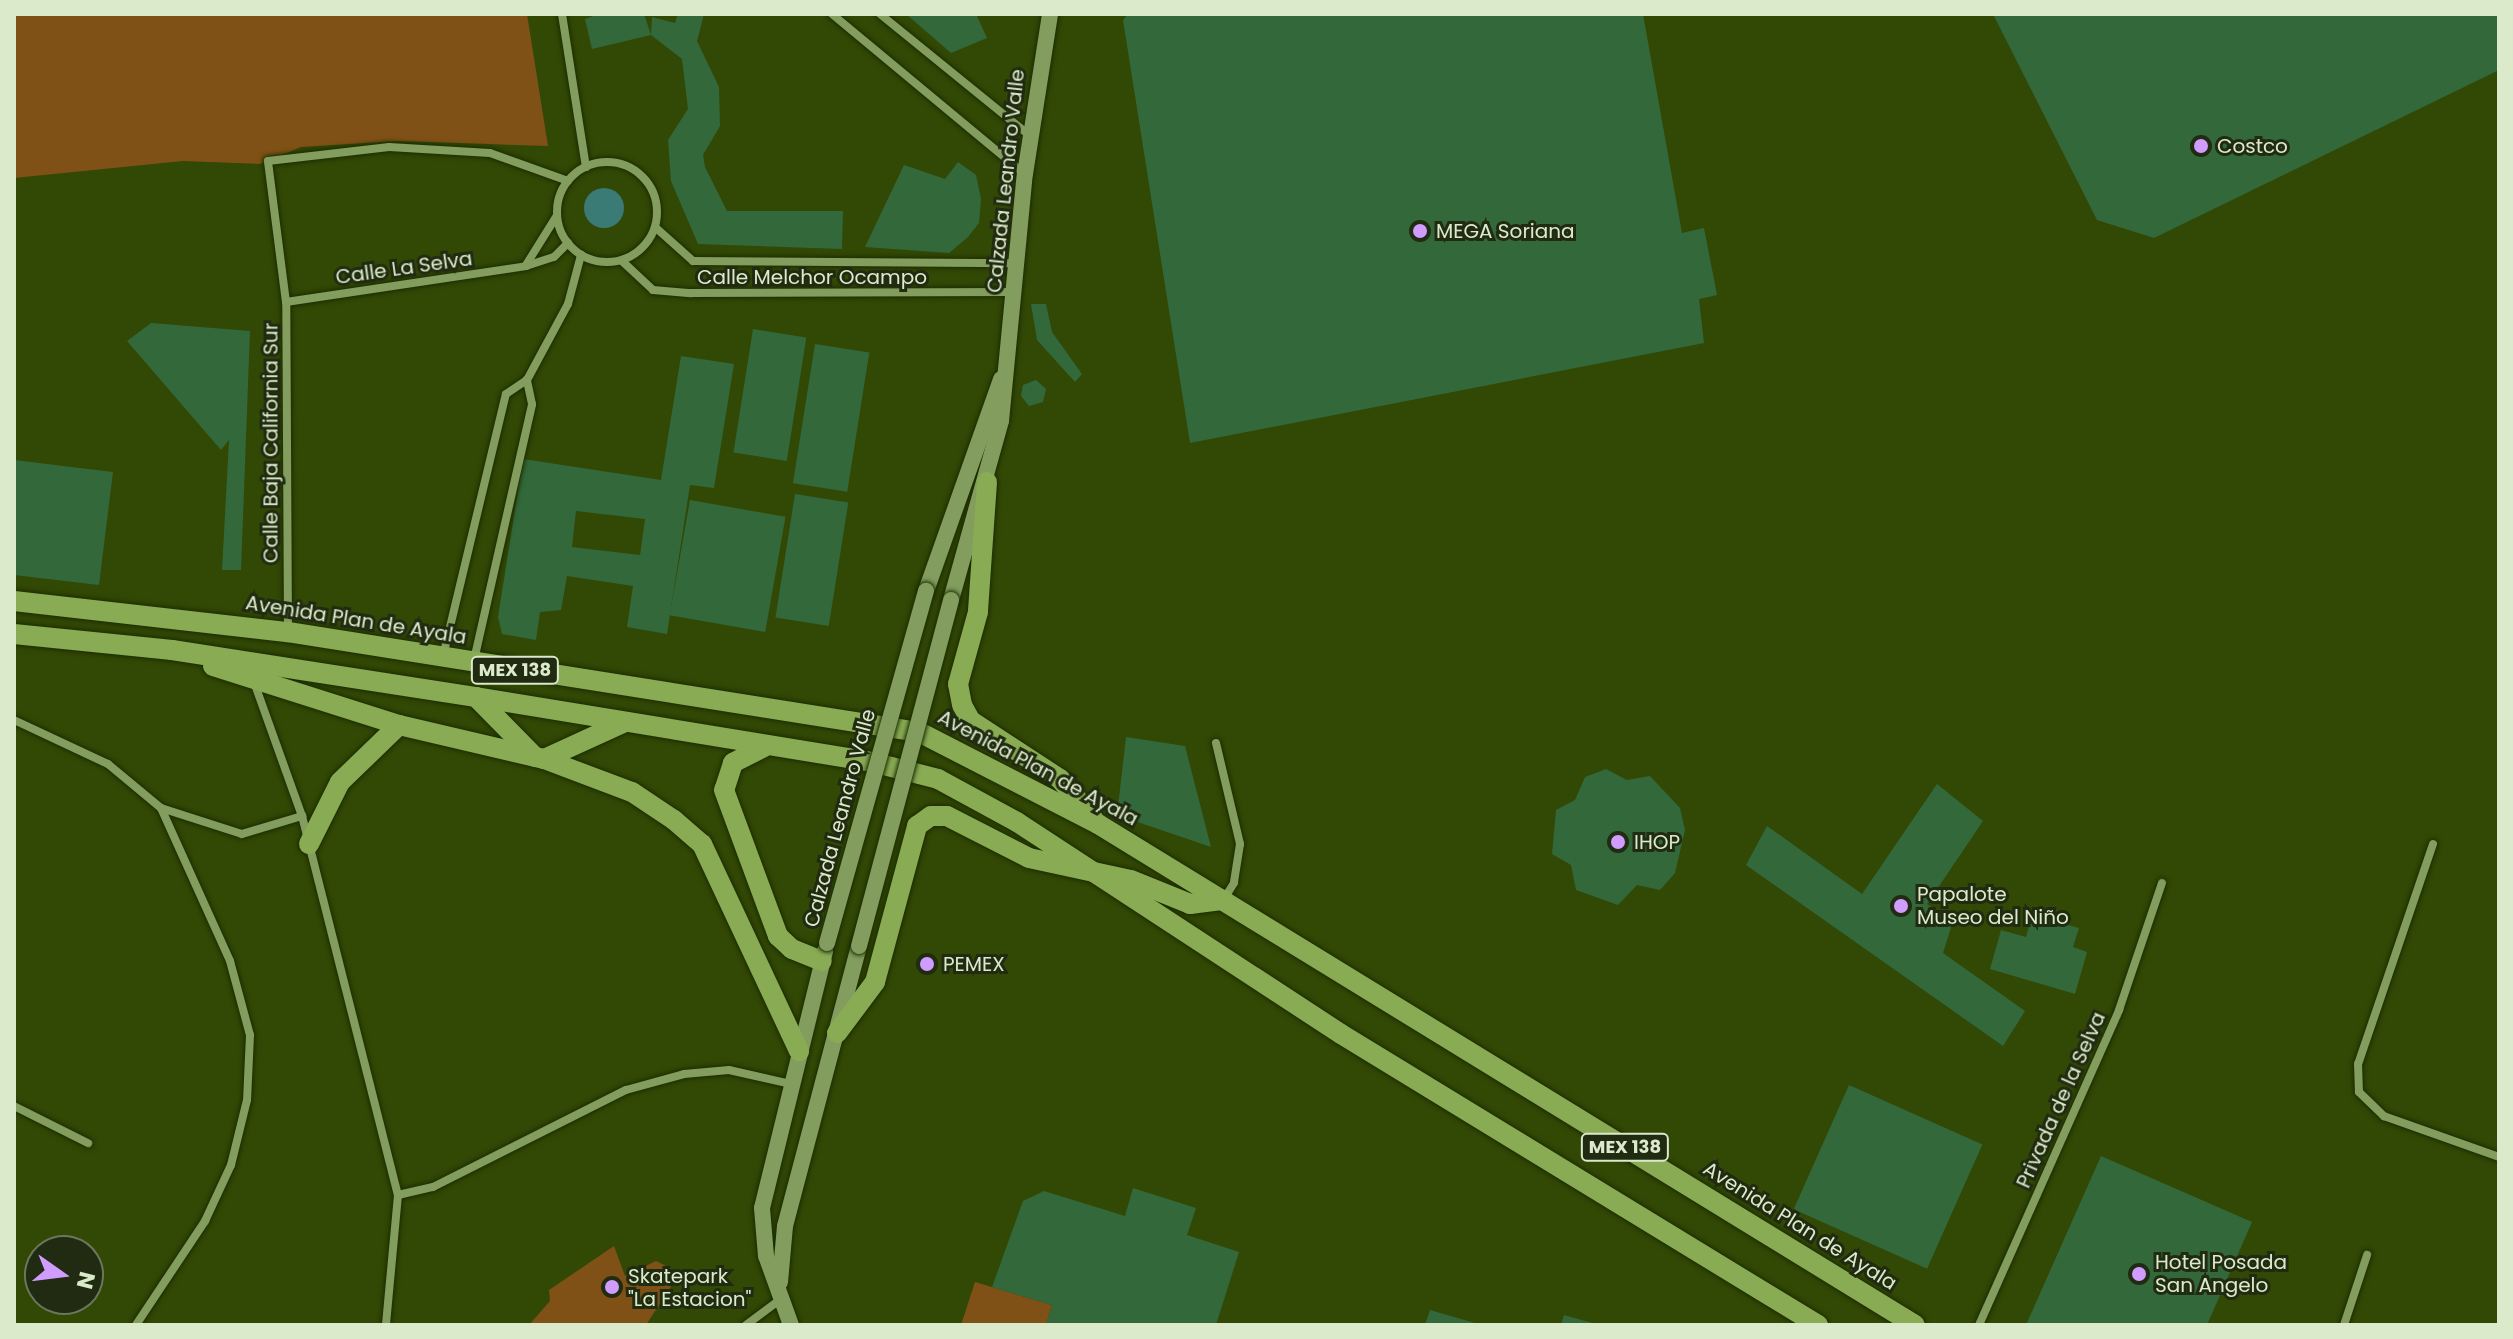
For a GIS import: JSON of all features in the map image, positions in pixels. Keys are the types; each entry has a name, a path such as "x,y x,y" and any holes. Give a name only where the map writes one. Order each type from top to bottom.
{"main road":[{"path":"987,482 978,612 958,684 962,705 971,721 1060,779 1098,824"},
{"name":"Avenida Plan de Ayala","path":"14,601 288,632 919,732 1098,824 1915,1325"},
{"name":"MEX 138","path":"14,634 172,650 476,697 905,768 938,779 1017,822 1080,869 1818,1325"},
{"path":"172,650 254,681 399,725 539,758 632,792 702,844 799,1051"},
{"path":"476,697 539,758"},
{"path":"539,758 623,723"},
{"path":"309,844 340,782 399,725"},
{"path":"766,747 733,763 724,790 778,936 792,949 825,952"},
{"path":"837,1033 875,982 917,826 924,821 947,816 1029,858 1131,880 1190,904 1224,900"}],"street":[{"path":"562,14 586,167"},
{"path":"832,14 1025,174"},
{"path":"880,14 1030,136"},
{"name":"Calzada Leandro Valle","path":"781,1299 785,1226 951,600 987,482 1011,356 1013,292 1025,174 1047,22 1035,14"},
{"name":"Calle Baja California Sur","path":"288,632 286,302 268,161 389,147 490,153 568,181"},
{"path":"526,266 556,217 568,181 586,167 618,163 646,180 654,194 655,227 648,241 622,261 598,262 581,255 568,243 556,217"},
{"name":"Calle Melchor Ocampo","path":"655,227 693,261 1017,263"},
{"name":"Calle La Selva","path":"286,302 526,266 554,257 568,243"},
{"path":"443,657 506,394 527,380 568,304 581,255"},
{"name":"Calle Melchor Ocampo","path":"622,261 653,290 1013,292"},
{"name":"Calzada Leandro Valle","path":"781,1299 766,1256 762,1208 799,1051 926,591 1011,356"},
{"path":"473,663 532,404 527,380"},
{"path":"254,681 302,816 398,1195 386,1325"},
{"path":"14,720 108,764 161,808 242,834 302,816"},
{"path":"1216,743 1240,835 1239,863 1224,900"},
{"path":"136,1325 205,1221 231,1165 247,1100 250,1035 230,961 161,808"},
{"path":"2433,844 2358,1064 2359,1092 2384,1116 2499,1157"},
{"name":"Privada de la Selva","path":"1979,1325 2119,1010 2162,883"},
{"path":"398,1195 433,1187 641,1086 729,1070 791,1084"},
{"path":"14,1106 88,1143"},
{"path":"2344,1325 2367,1255"},
{"path":"746,1325 781,1299 791,1325"}],"shaded area":[{"path":"14,14 527,14 548,146 398,141 301,147 260,164 183,161 14,178"},
{"name":"Skatepark \"La Estacion\"","path":"614,1246 625,1276 656,1261 672,1269 672,1285 646,1325 529,1325 550,1301 549,1290"},
{"path":"975,1282 1052,1305 1046,1325 961,1325"}],"water":[{"path":"604,188 618,194 624,208 618,222 604,228 590,222 584,208 590,194"}],"building":[{"path":"599,14 644,14 651,35 592,49 585,19"},
{"path":"678,14 704,14 697,41 719,87 720,126 703,155 705,167 727,211 843,211 842,249 698,244 671,181 668,140 688,109 682,59 651,35 652,17 675,23"},
{"path":"906,14 976,14 987,38 951,53"},
{"name":"MEGA Soriana","path":"1128,14 1643,14 1682,233 1704,228 1717,295 1699,299 1704,343 1190,443 1123,20"},
{"name":"Costco","path":"1993,14 2499,14 2499,70 2154,238 2097,220"},
{"path":"958,162 976,175 981,199 979,223 968,237 949,253 865,247 904,165 945,179"},
{"path":"1031,304 1046,304 1052,332 1082,374 1075,382 1037,340"},
{"path":"151,323 250,331 241,570 222,570 229,440 221,450 127,341"},
{"path":"753,329 806,337 787,461 733,452"},
{"path":"815,344 869,353 847,492 793,483"},
{"path":"681,356 734,364 714,488 690,485 667,634 627,627 633,586 567,576 561,610 540,612 536,640 502,634 498,617 523,459 661,480","holes":["576,511 645,519 640,555 572,547"]},
{"path":"1036,380 1046,389 1043,402 1029,406 1021,396 1023,385"},
{"path":"14,460 113,472 99,585 14,575"},
{"path":"795,494 848,502 829,626 775,617"},
{"path":"690,500 786,517 765,632 670,615"},
{"path":"1126,737 1185,746 1211,847 1117,815"},
{"name":"IHOP","path":"1606,769 1627,780 1650,776 1680,808 1685,830 1675,873 1660,890 1637,885 1618,905 1576,890 1571,865 1552,854 1556,810 1575,800 1585,777"},
{"path":"1937,784 1983,821 1927,904 1953,921 1943,953 2025,1011 2003,1046 1746,865 1767,826 1862,894"},
{"path":"2032,915 2079,928 2073,947 2087,952 2075,994 1990,969 2001,930 2026,937"},
{"path":"1849,1085 1982,1144 1927,1269 1794,1209"},
{"name":"Hotel Posada San Angelo","path":"2101,1156 2252,1222 2207,1325 2026,1325"},
{"path":"1133,1188 1196,1208 1187,1235 1239,1252 1216,1325 1046,1325 1052,1305 992,1287 1023,1201 1044,1191 1125,1216"},
{"path":"1430,1310 1478,1324 1478,1325 1425,1325"},
{"path":"1564,1315 1596,1324 1596,1325 1561,1325"}],"place":[{"name":"Costco","path":"2201,146"},
{"name":"MEGA Soriana","path":"1420,231"},
{"name":"IHOP","path":"1618,842"},
{"name":"Papalote Museo del Niño","path":"1901,906"},
{"name":"PEMEX","path":"927,964"},
{"name":"Hotel Posada San Angelo","path":"2139,1274"},
{"name":"Skatepark \"La Estacion\"","path":"612,1287"}]}
